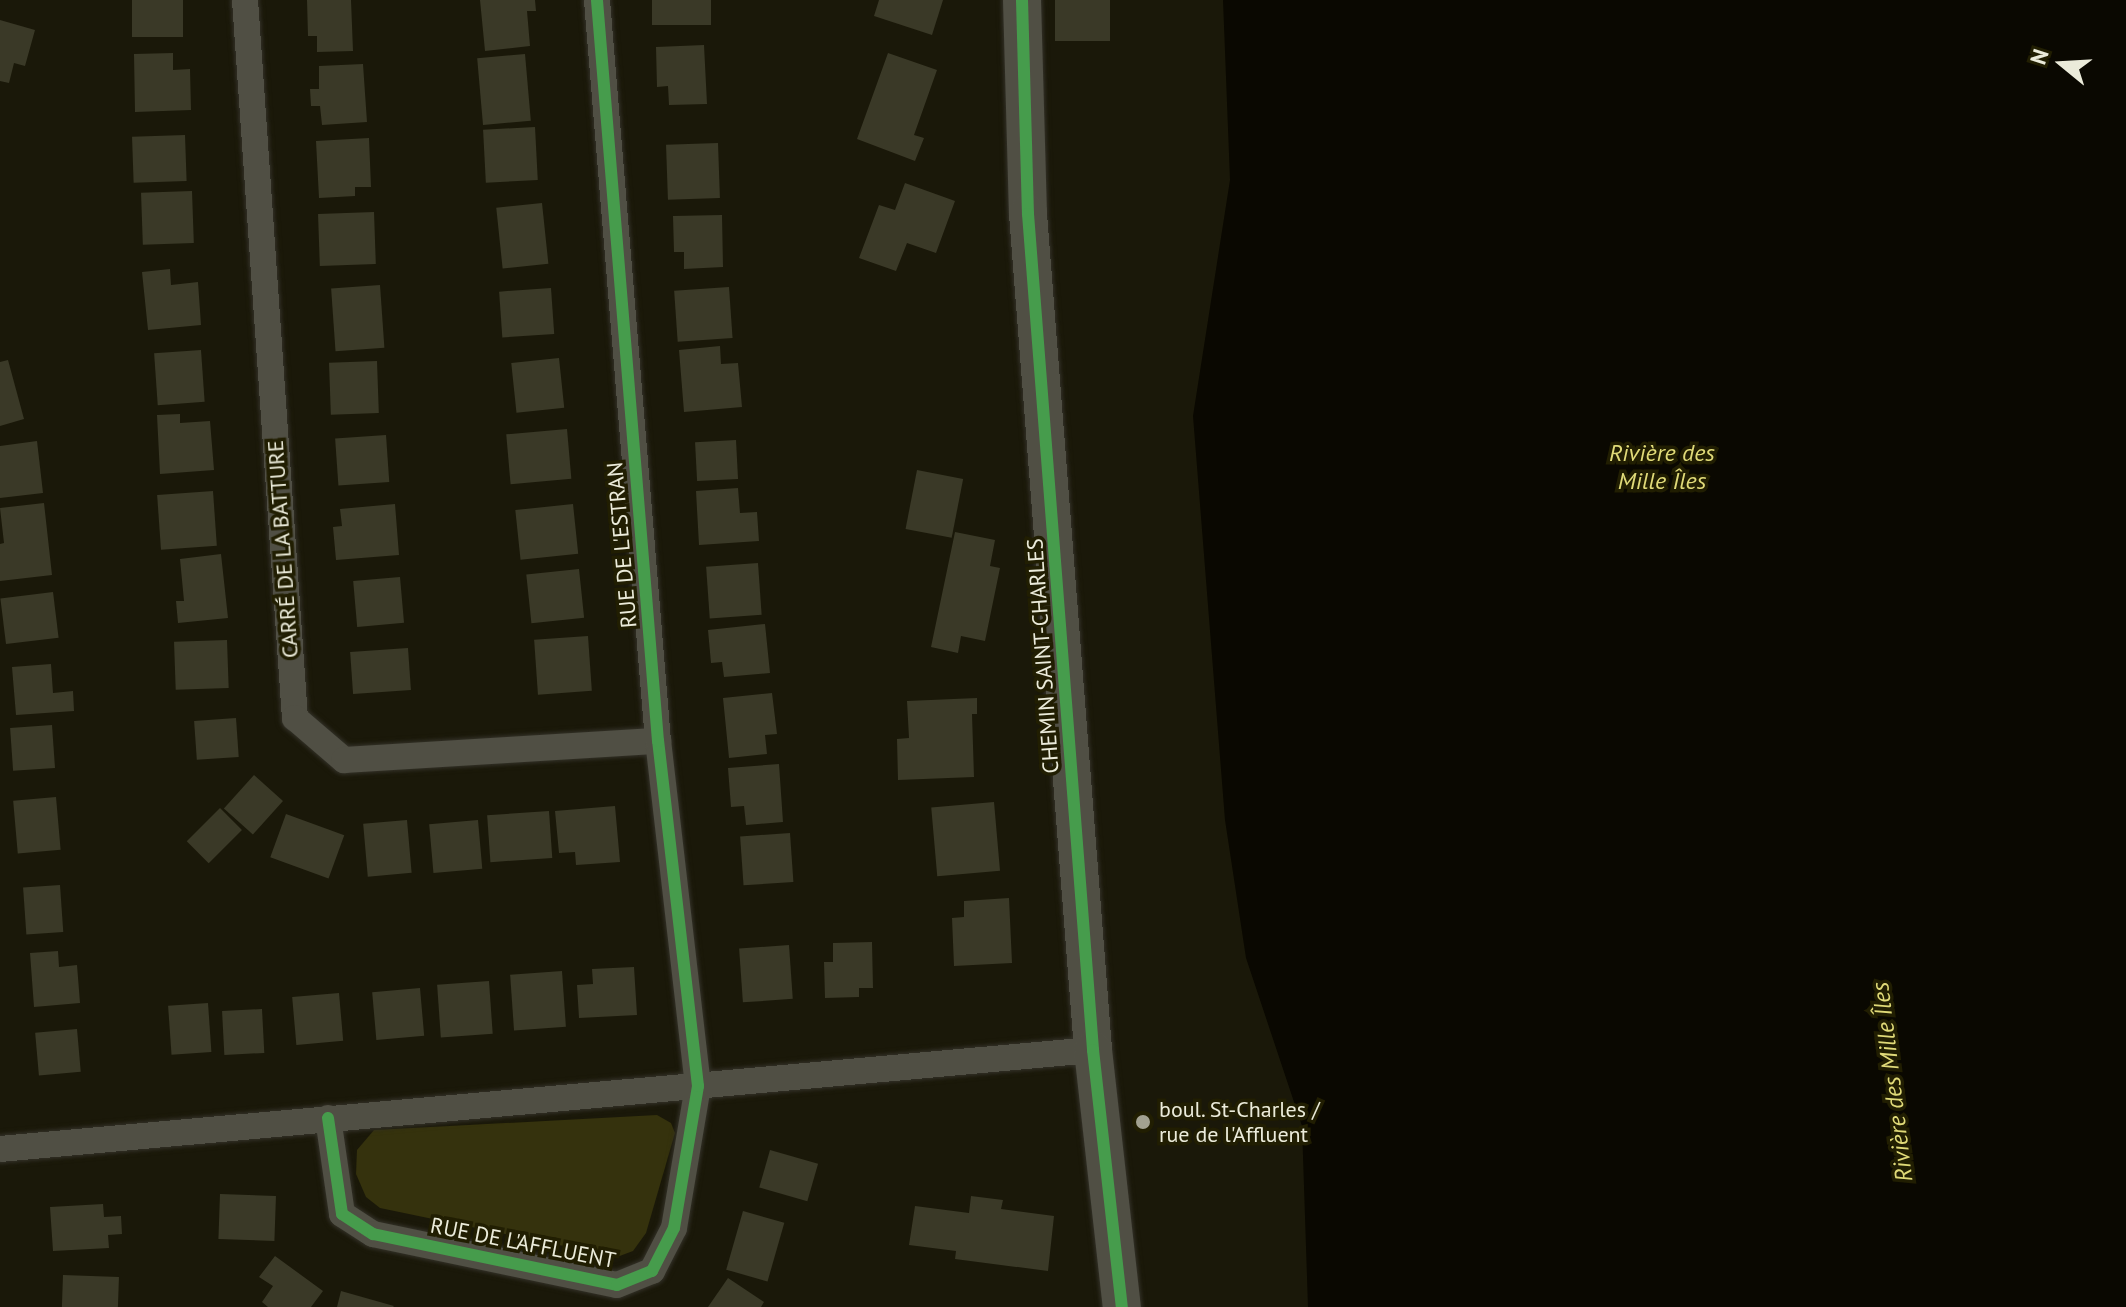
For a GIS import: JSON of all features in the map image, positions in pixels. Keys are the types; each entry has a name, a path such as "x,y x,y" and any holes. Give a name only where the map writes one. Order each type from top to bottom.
{"main road":[{"name":"CHEMIN SAINT-CHARLES","path":"1022,0 1028,214 1093,1050 1122,1307"}],"street":[{"name":"CARRÉ DE LA BATTURE","path":"245,0 295,718 344,760 658,741"},
{"name":"RUE DE L'ESTRAN","path":"597,0 658,741 698,1086"},
{"path":"0,1149 1093,1050"},
{"name":"RUE DE L'AFFLUENT","path":"328,1118 342,1214 373,1234 617,1285 652,1271 674,1228 698,1086"}],"shaded area":[{"path":"657,1115 671,1123 675,1133 646,1233 633,1251 617,1257 380,1208 366,1197 356,1174 357,1150 374,1130"}],"water":[{"name":"Rivière des Mille Îles","path":"1223,0 2126,0 2126,1307 1308,1307 1302,1126 1246,958 1225,820 1193,416 1230,180"}],"building":[{"path":"132,0 183,0 183,37 132,37"},
{"path":"307,0 351,0 353,51 317,52 317,36 308,36"},
{"path":"480,0 535,0 536,11 527,11 530,46 485,51"},
{"path":"652,0 711,0 711,25 652,25"},
{"path":"879,0 943,0 932,35 874,16"},
{"path":"1055,0 1110,0 1110,41 1055,41"},
{"path":"0,20 35,30 25,66 14,63 9,83 0,81"},
{"path":"704,45 707,104 669,105 668,86 657,87 656,47"},
{"path":"173,53 173,70 190,69 191,110 135,112 134,54"},
{"path":"888,53 937,70 914,135 924,138 915,161 857,139"},
{"path":"525,54 531,121 483,125 477,58"},
{"path":"363,64 367,122 322,125 320,106 311,106 310,89 319,89 319,66"},
{"path":"535,127 538,180 486,183 483,130"},
{"path":"185,135 187,181 134,183 132,137"},
{"path":"369,138 371,187 355,187 355,196 319,198 316,141"},
{"path":"718,143 720,198 668,200 666,145"},
{"path":"905,183 955,201 936,253 907,243 896,271 859,258 879,205 895,210"},
{"path":"192,191 194,243 143,245 141,193"},
{"path":"542,203 548,264 503,268 496,208"},
{"path":"374,212 376,264 320,266 318,214"},
{"path":"722,215 723,267 684,269 684,252 674,252 673,216"},
{"path":"170,269 171,285 198,282 201,325 148,330 142,272"},
{"path":"380,285 384,348 336,351 331,288"},
{"path":"729,287 733,338 678,342 674,291"},
{"path":"551,288 554,334 502,338 499,292"},
{"path":"720,346 721,364 738,363 742,407 684,412 679,350"},
{"path":"201,350 205,402 158,405 154,353"},
{"path":"559,358 564,408 516,413 511,363"},
{"path":"8,360 24,419 0,426 0,362"},
{"path":"377,361 379,413 331,415 329,363"},
{"path":"180,414 180,423 210,421 214,470 160,474 157,415"},
{"path":"567,429 571,479 511,484 506,434"},
{"path":"386,435 389,482 338,485 335,439"},
{"path":"736,440 738,479 697,481 695,442"},
{"path":"37,441 43,493 0,498 0,446"},
{"path":"917,470 963,479 952,538 906,529"},
{"path":"738,488 740,513 757,512 759,541 699,545 696,491"},
{"path":"213,491 217,546 161,550 157,495"},
{"path":"44,503 52,575 0,581 0,544 4,543 0,508"},
{"path":"395,504 399,555 336,560 333,527 342,526 340,509"},
{"path":"573,504 578,554 521,560 515,510"},
{"path":"955,532 995,540 990,566 1000,568 985,641 961,636 958,653 931,647"},
{"path":"221,554 228,618 178,623 176,601 184,601 180,559"},
{"path":"758,563 762,615 710,619 706,567"},
{"path":"579,569 584,618 531,623 526,575"},
{"path":"400,577 404,623 357,627 353,581"},
{"path":"53,592 59,638 6,644 0,598"},
{"path":"765,624 770,673 724,677 722,662 711,663 708,630"},
{"path":"588,636 592,691 538,695 534,640"},
{"path":"227,640 229,688 176,690 174,642"},
{"path":"408,648 411,690 353,694 350,652"},
{"path":"51,664 53,693 73,691 74,711 16,715 12,667"},
{"path":"772,693 777,734 765,735 767,754 729,758 723,698"},
{"path":"977,698 977,714 972,714 974,777 898,780 897,739 909,738 907,701"},
{"path":"236,718 239,757 197,760 194,721"},
{"path":"52,725 55,768 13,771 10,728"},
{"path":"779,764 783,822 746,825 744,806 731,807 728,768"},
{"path":"254,775 283,801 253,835 224,808"},
{"path":"56,797 61,850 18,854 13,801"},
{"path":"994,802 1000,871 937,876 931,807"},
{"path":"615,806 620,862 576,865 575,852 559,853 555,811"},
{"path":"220,808 242,830 209,863 187,841"},
{"path":"549,811 552,858 490,862 487,815"},
{"path":"286,814 344,835 329,878 270,857"},
{"path":"407,820 412,873 368,877 363,824"},
{"path":"478,820 482,869 433,873 429,824"},
{"path":"790,833 793,882 744,885 740,836"},
{"path":"60,885 63,932 26,934 23,888"},
{"path":"1009,898 1012,963 954,966 952,918 964,917 964,901"},
{"path":"872,942 873,988 859,988 859,997 825,998 824,962 833,962 833,943"},
{"path":"789,945 793,999 743,1002 739,948"},
{"path":"58,951 59,967 77,965 80,1003 34,1007 30,953"},
{"path":"634,967 637,1015 579,1018 577,985 593,984 592,969"},
{"path":"562,971 566,1027 514,1030 510,975"},
{"path":"489,981 493,1034 441,1037 437,985"},
{"path":"420,988 424,1036 376,1040 372,992"},
{"path":"339,993 343,1041 296,1045 292,997"},
{"path":"208,1003 211,1052 172,1055 168,1006"},
{"path":"262,1009 264,1053 224,1055 222,1011"},
{"path":"77,1029 81,1072 39,1075 35,1033"},
{"path":"770,1150 818,1164 807,1201 759,1187"},
{"path":"220,1194 276,1196 274,1241 218,1239"},
{"path":"971,1196 1003,1200 1001,1209 1054,1216 1048,1271 955,1259 956,1251 909,1245 915,1206 969,1213"},
{"path":"103,1204 104,1217 121,1216 122,1234 108,1235 109,1248 53,1251 50,1207"},
{"path":"743,1211 784,1223 768,1281 726,1270"},
{"path":"275,1256 323,1291 311,1307 268,1307 262,1302 273,1286 259,1277"},
{"path":"63,1275 119,1277 118,1307 62,1307"},
{"path":"728,1278 764,1302 761,1307 708,1307"},
{"path":"341,1291 394,1306 337,1307"}],"cycle path":[{"path":"328,1118 342,1214 373,1234 617,1285 652,1271 674,1228 698,1086 658,741 597,0"},
{"path":"1022,0 1028,214 1093,1050 1122,1307"}],"place":[{"name":"boul. St-Charles / rue de l'Affluent","path":"1143,1122"}]}
